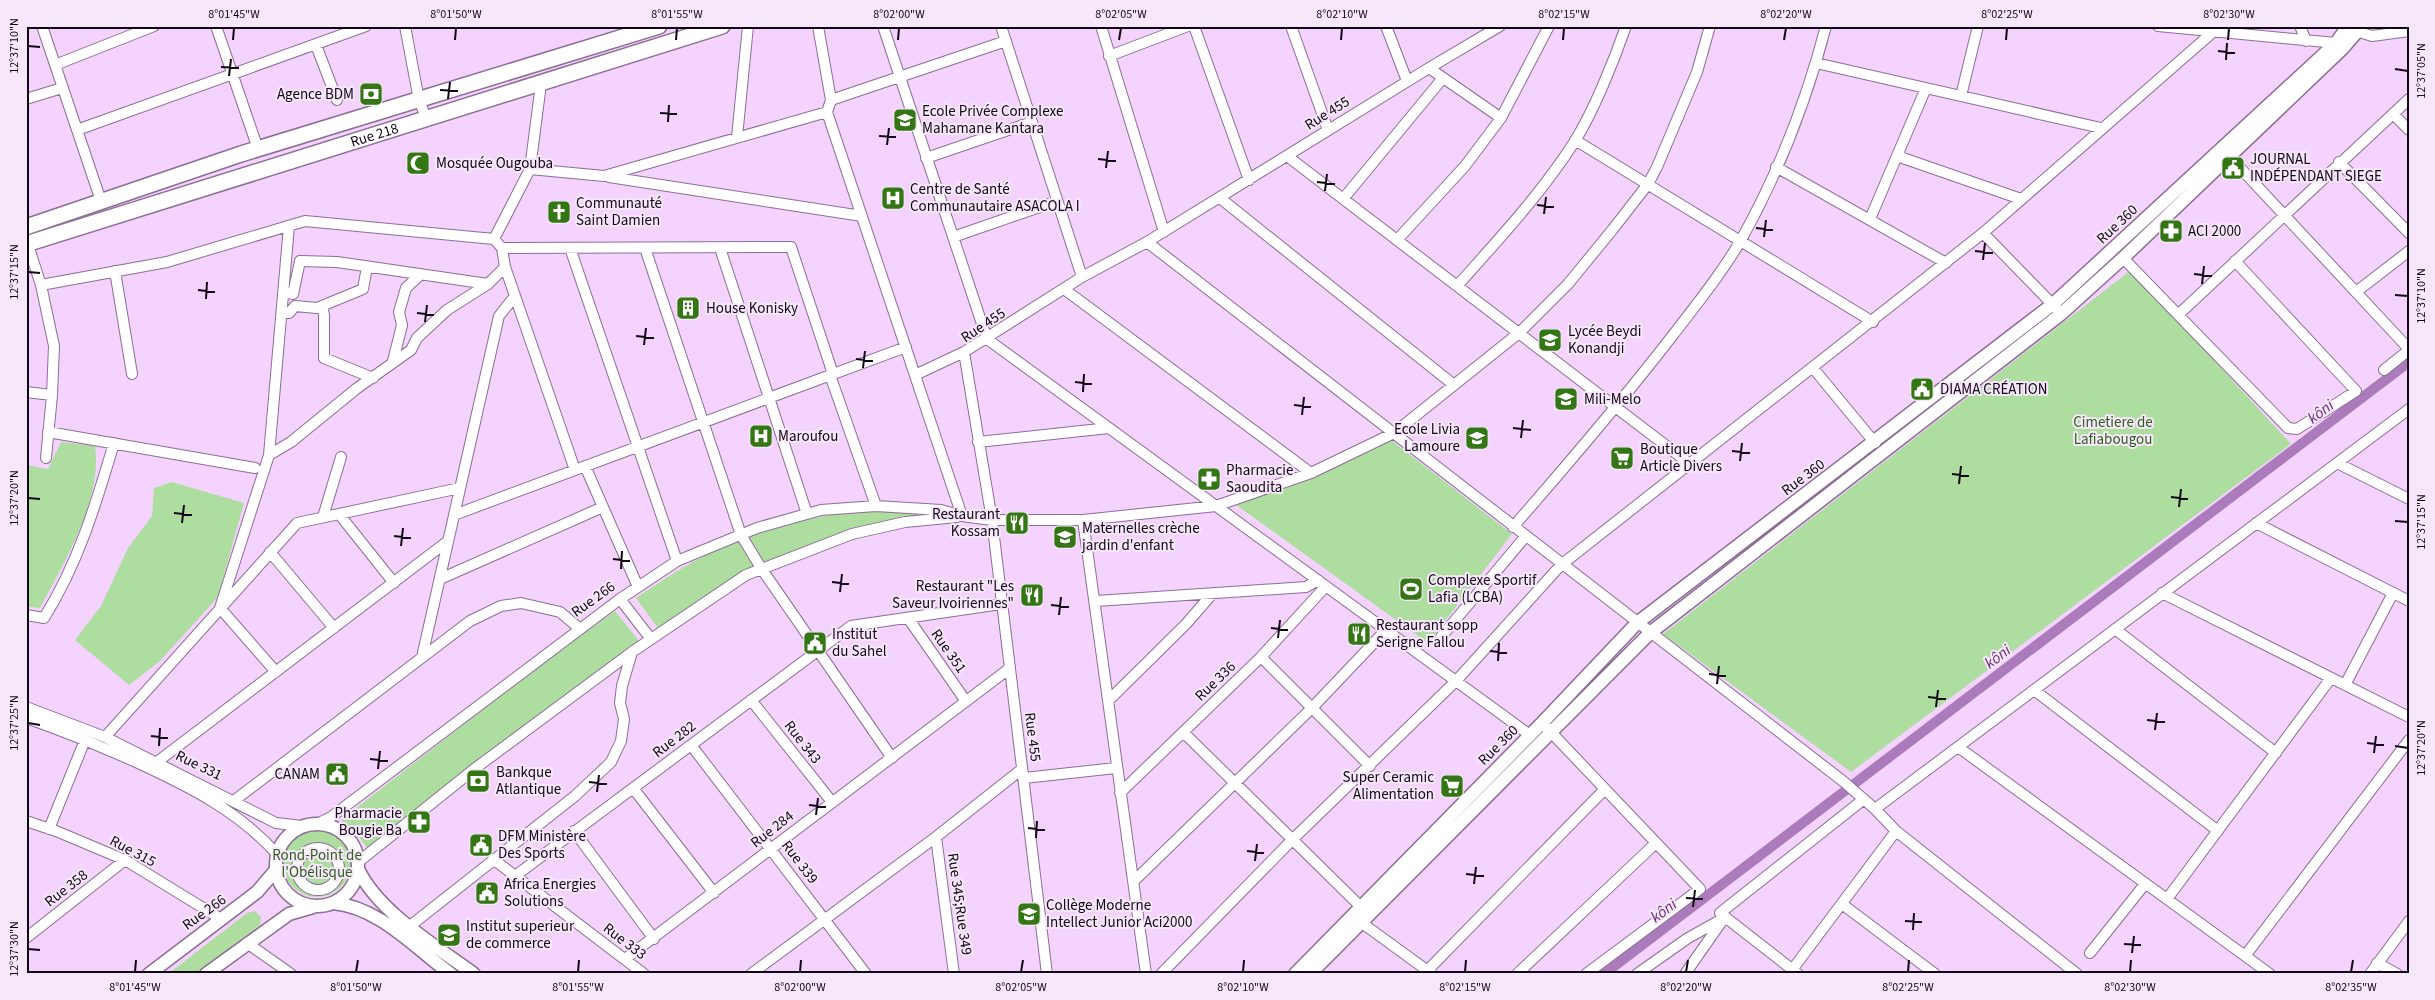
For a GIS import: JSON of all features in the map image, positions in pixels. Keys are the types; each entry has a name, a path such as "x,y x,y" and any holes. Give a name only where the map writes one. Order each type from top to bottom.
{"highway":[{"name":"Rue 218","path":"26,227 258,149 659,26"},
{"name":"Rue 218","path":"27,242 427,120 722,26"}],"main road":[{"name":"Rue 360","path":"1310,974 1650,633 2123,258 2230,157 2356,28"},
{"name":"Rue 360","path":"1296,974 1542,723 1637,623 1875,443 2057,309 2339,46"},
{"path":"317,906 303,904 290,897 280,885 275,871 276,853 286,836 302,826 319,823 335,828 349,838 357,853 357,866 350,890 333,903"},
{"path":"357,866 366,886 410,926 474,974"},
{"name":"Rue 266","path":"149,974 257,892 275,871"},
{"path":"206,974 289,914 333,903 350,904 373,915 451,974"}],"street":[{"path":"42,26 101,201"},
{"path":"54,65 154,26"},
{"path":"216,26 258,149"},
{"path":"77,130 366,26"},
{"path":"405,26 419,100 427,120"},
{"path":"737,137 748,26"},
{"path":"818,26 831,100 827,112 962,516"},
{"path":"883,26 987,339 1530,735"},
{"path":"1001,26 1082,277"},
{"path":"1100,26 1164,232"},
{"path":"1109,56 1188,26"},
{"path":"1194,26 1249,180"},
{"path":"1291,26 1328,130"},
{"path":"1386,26 1407,81"},
{"name":"Rue 455","path":"1047,974 992,520 964,352 1082,277 1147,242 1220,198 1429,68 1486,30 1500,26"},
{"path":"1397,240 1465,166 1501,118 1549,26"},
{"path":"1457,286 1523,213 1575,140 1615,57 1626,26"},
{"name":"Rue 266","path":"319,823 331,817 620,599 677,561 741,535 821,510 876,506 941,510 962,516 992,520 1083,520 1216,506 1311,473 1394,433 1519,333 1568,284 1648,184 1679,118 1710,26"},
{"path":"1513,526 1617,408 1699,301 1740,240 1776,167 1816,64 1826,26"},
{"path":"1961,96 1978,26"},
{"path":"2158,26 2306,40 2339,46"},
{"path":"2300,26 2306,40"},
{"path":"2356,28 2372,36 2409,31"},
{"path":"1161,974 1292,840 1456,681 1561,565 1874,322 1983,234 2101,128 2213,32"},
{"path":"831,100 1006,41"},
{"path":"316,44 337,100"},
{"path":"1816,64 2101,128"},
{"path":"1429,68 1501,118"},
{"path":"1343,199 1443,78"},
{"path":"494,239 530,170 541,84"},
{"path":"26,99 62,88"},
{"path":"1870,219 1926,88"},
{"path":"2178,315 2409,99"},
{"path":"604,176 827,112"},
{"path":"2393,114 2409,130"},
{"path":"926,158 1032,122"},
{"path":"1575,140 1874,322"},
{"path":"1288,156 1690,464"},
{"path":"1897,156 2021,199"},
{"path":"2230,157 2409,349 2384,370"},
{"path":"2340,162 2409,233"},
{"path":"1776,167 1946,263"},
{"path":"530,170 604,176 862,216"},
{"path":"1220,198 1454,385"},
{"path":"953,237 1058,202"},
{"path":"41,285 167,262 305,221 494,239 502,248 505,267 575,470"},
{"path":"220,608 269,455 290,226"},
{"path":"1983,234 2057,309"},
{"path":"27,242 41,285 54,346 46,458"},
{"path":"1147,242 1561,565 1844,782 1875,808 1896,831 2072,972"},
{"path":"502,248 791,247 876,506"},
{"path":"570,248 677,561"},
{"path":"646,248 741,535 761,568 892,758"},
{"path":"720,248 807,514"},
{"path":"2356,292 2409,252"},
{"path":"2123,258 2292,430 2356,391 2235,261"},
{"path":"284,292 293,294 300,261 367,267 488,284"},
{"path":"282,313 289,313 295,306 317,308 364,289 367,267"},
{"path":"269,455 291,442 393,361 412,350 417,338 447,310 488,284 505,267"},
{"path":"115,271 132,374"},
{"path":"393,361 402,325 399,312 406,288 420,274"},
{"path":"1064,290 1311,473"},
{"path":"422,658 499,316 515,296"},
{"path":"322,306 324,315 324,358 373,378"},
{"path":"454,515 906,347"},
{"path":"915,375 964,352"},
{"path":"1813,368 1875,443"},
{"path":"26,392 52,395"},
{"path":"1875,808 2409,409"},
{"path":"978,442 1109,428"},
{"path":"48,432 255,468"},
{"path":"26,615 44,618 63,588 92,517 114,443"},
{"path":"323,517 342,457"},
{"path":"2337,463 2409,499"},
{"path":"585,466 638,587"},
{"path":"105,737 297,523 460,488"},
{"path":"440,578 603,507"},
{"path":"339,514 394,583"},
{"name":"Rue 266","path":"357,866 477,767 632,652 732,584 761,568 852,534 905,522 962,516"},
{"path":"1083,520 1096,601 1116,768 1134,881 1146,974"},
{"path":"2256,523 2409,601"},
{"path":"1441,637 1525,537"},
{"path":"157,762 448,541"},
{"path":"270,552 334,628"},
{"path":"1096,601 1306,587 1322,583"},
{"name":"Rue 336","path":"1120,793 1261,657 1322,583"},
{"path":"1108,701 1186,624 1213,593"},
{"path":"2162,593 2409,717"},
{"path":"2346,685 2393,593"},
{"path":"620,599 651,639"},
{"path":"234,800 470,621 501,606 521,604 560,612 580,629"},
{"path":"908,618 1001,604"},
{"path":"220,608 276,672"},
{"name":"Rue 282","path":"515,876 851,626 908,618"},
{"name":"Rue 351","path":"908,618 965,700"},
{"path":"2115,629 2276,753"},
{"path":"1134,881 1312,709 1386,630"},
{"path":"410,926 575,796 611,762 621,741 624,719 620,703 622,686 632,652"},
{"path":"1261,657 1370,766"},
{"name":"Rue 284","path":"624,959 654,939 892,758 965,700 1010,668"},
{"path":"2167,899 2331,678"},
{"path":"2034,690 2218,831"},
{"name":"Rue 343","path":"751,700 832,802"},
{"name":"Rue 331","path":"26,707 105,737 234,800 276,823 302,826"},
{"name":"Rue 331","path":"26,718 85,740 188,786 236,815 276,853"},
{"path":"1542,723 1700,889 1586,974"},
{"path":"1183,732 1361,907"},
{"path":"50,829 85,740"},
{"path":"2245,956 2409,740"},
{"name":"Rue 339","path":"691,745 866,974"},
{"path":"1958,747 2270,974"},
{"path":"751,974 824,918 1023,773 1116,768"},
{"path":"633,788 714,893"},
{"path":"1362,923 1427,973 1605,789"},
{"path":"1864,799 1720,913 1724,918 1793,972 1896,831"},
{"name":"Rue 315","path":"26,821 125,860 221,919"},
{"path":"574,831 654,939"},
{"name":"Rue 345;Rue 349","path":"936,837 954,974"},
{"path":"1517,974 1656,842"},
{"path":"320,848 333,853 337,858 340,872 334,884 329,888 316,890 308,888 298,878 297,863 306,851 320,848"},
{"name":"Rue 333","path":"493,859 644,974"},
{"name":"Rue 358","path":"27,936 125,860"},
{"path":"2090,954 2145,884"},
{"path":"1842,904 1935,974"},
{"path":"1636,974 1688,938 1724,918"},
{"path":"1684,974 1724,918"},
{"path":"2370,974 2409,921"},
{"path":"247,943 290,974"},
{"path":"2377,963 2397,974"}],"green space":[{"name":"Cimetiere de Lafiabougou","path":"2131,270 2291,444 1851,772 1663,634"},
{"name":"Complexe Sportif Lafia (LCBA)","path":"1391,440 1512,534 1428,643 1232,502 1315,477"},
{"path":"61,442 95,446 96,466 93,487 80,530 60,571 40,608 30,607 26,604 26,465 48,469"},
{"path":"172,482 244,503 218,597 160,661 129,685 75,640 101,606 128,548 152,516 154,488"},
{"path":"893,510 931,512 937,516 907,519 771,562 664,628 658,628 636,598 697,560 757,533 789,523 822,516"},
{"path":"615,611 639,641 367,848 357,834 341,820 558,651"},
{"name":"Rond-Point de l'Obélisque","path":"310,829 324,829 336,834 346,844 351,856 351,870 346,882 336,892 324,897 310,897 298,892 288,882 283,870 283,856 288,844 298,834"},
{"path":"255,911 261,917 260,925 195,974 168,974 247,913"}],"waterway":[{"name":"kôni","path":"1604,974 2409,362"}],"place":[{"name":"Agence BDM","path":"371,94"},
{"name":"Ecole Privée Complexe Mahamane Kantara","path":"905,120"},
{"name":"Mosquée Ougouba","path":"418,163"},
{"name":"JOURNAL INDÉPENDANT SIEGE","path":"2233,168"},
{"name":"Centre de Santé Communautaire ASACOLA I","path":"893,198"},
{"name":"Communauté Saint Damien","path":"559,212"},
{"name":"ACI 2000","path":"2171,231"},
{"name":"House Konisky","path":"688,308"},
{"name":"Lycée Beydi Konandji","path":"1550,340"},
{"name":"DIAMA CRÉATION","path":"1922,389"},
{"name":"Mili-Melo","path":"1566,399"},
{"name":"Maroufou","path":"761,436"},
{"name":"Ecole Livia Lamoure","path":"1477,438"},
{"name":"Boutique Article Divers","path":"1622,458"},
{"name":"Pharmacie Saoudita","path":"1209,479"},
{"name":"Restaurant Kossam","path":"1017,523"},
{"name":"Maternelles crèche jardin d'enfant","path":"1065,537"},
{"name":"Complexe Sportif Lafia (LCBA)","path":"1411,589"},
{"name":"Restaurant \"Les Saveur Ivoiriennes\"","path":"1032,595"},
{"name":"Restaurant sopp Serigne Fallou","path":"1359,634"},
{"name":"Institut du Sahel","path":"815,643"},
{"name":"CANAM","path":"337,774"},
{"name":"Bankque Atlantique","path":"478,781"},
{"name":"Super Ceramic Alimentation","path":"1452,786"},
{"name":"Pharmacie Bougie Ba","path":"419,822"},
{"name":"DFM Ministère Des Sports","path":"481,845"},
{"name":"Africa Energies Solutions","path":"487,893"},
{"name":"Collège Moderne Intellect Junior Aci2000","path":"1029,914"},
{"name":"Institut superieur de commerce","path":"449,935"}]}
